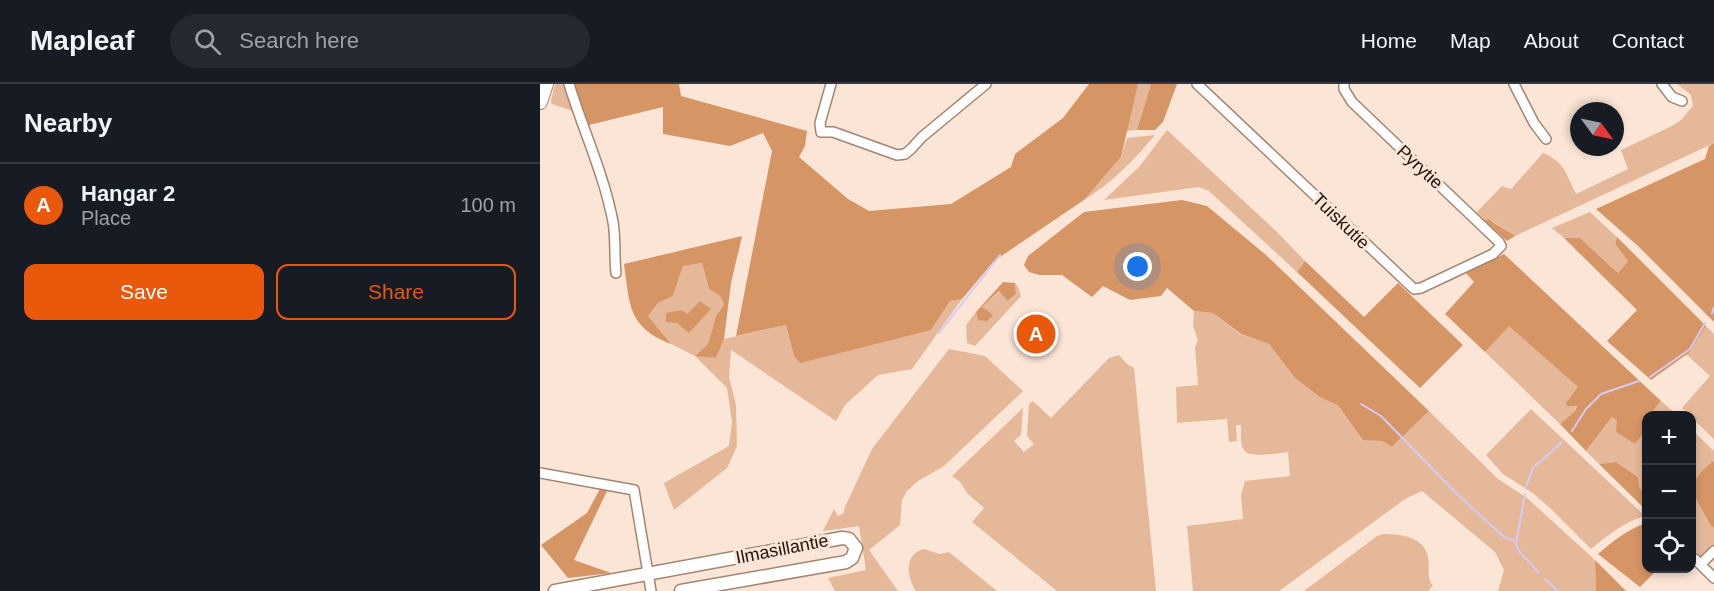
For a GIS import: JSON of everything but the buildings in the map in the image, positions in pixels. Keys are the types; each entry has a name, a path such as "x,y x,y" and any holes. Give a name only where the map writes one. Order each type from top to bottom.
{"main road":[{"path":"540,102 546,84"},
{"name":"Ilmasillantie","path":"555,591 581,589 648,574 842,538 852,541 856,548 855,555 846,561 681,591"}],"street":[{"path":"569,84 603,181 614,224 616,273"},
{"path":"831,84 820,123 821,132 833,132 897,155 905,154 986,84"},
{"name":"Tuiskutie","path":"1197,84 1414,289 1421,288 1493,254 1501,246"},
{"name":"Pyrytie","path":"1344,84 1344,89 1353,103 1501,246"},
{"path":"1514,84 1534,123 1546,139"},
{"path":"1662,84 1672,97 1682,101"},
{"path":"540,473 634,490 651,591"},
{"path":"1714,551 1698,561 1714,578"}],"shaded area":[{"path":"555,84 567,84 573,111 552,104"},
{"path":"571,84 679,84 681,96 807,131 805,146 799,157 848,199 869,211 951,204 1011,167 1015,154 1063,118 1089,84 1138,84 1121,157 1084,200 994,261 962,299 950,301 931,330 800,363 794,356 786,325 736,336 772,151 763,133 730,146 663,134 663,107 589,125 581,113"},
{"path":"1138,84 1151,84 1137,130 1126,131"},
{"path":"1151,84 1177,84 1163,122 1155,130 1137,130"},
{"path":"1677,84 1714,84 1714,143 1515,236 1489,219 1484,220 1477,212 1502,186 1511,189 1543,153 1556,160 1567,175 1576,194 1628,169 1623,156 1624,149 1681,120 1693,106 1691,95"},
{"path":"1167,130 1305,261 1297,272 1209,191 1199,187 1104,200 1140,166"},
{"path":"1155,135 1105,186 1084,200 1121,157 1127,138"},
{"path":"1714,143 1714,322 1638,246 1596,209 1705,159 1709,146"},
{"path":"1182,200 1207,206 1266,255 1429,411 1392,447 1382,441 1363,440 1338,405 1321,398 1295,378 1269,344 1241,334 1213,313 1194,311 1167,288 1161,296 1130,300 1103,286 1092,297 1062,275 1039,275 1029,272 1024,265 1028,256 1084,212"},
{"path":"1590,212 1617,237 1615,244 1628,261 1618,273 1580,238 1564,238 1552,228"},
{"path":"1489,219 1515,236 1507,241 1484,220"},
{"path":"742,236 731,283 724,339 716,358 695,356 708,344 716,316 724,304 720,296 709,289 702,263 683,266 673,296 658,303 648,316 671,344 646,330 639,322 630,303 624,264"},
{"path":"1617,237 1706,326 1690,352 1651,380 1607,341 1637,310 1564,238 1580,238 1618,273 1628,261 1615,244"},
{"path":"1504,254 1661,401 1652,411 1642,411 1642,435 1635,444 1616,432 1617,420 1612,417 1586,451 1560,424 1575,411 1577,406 1567,406 1566,403 1578,387 1509,326 1485,352 1445,314 1474,282 1466,273"},
{"path":"1305,261 1364,317 1398,283 1463,345 1420,388 1297,272"},
{"path":"702,263 709,289 720,296 724,304 716,316 708,344 696,355 716,358 724,339 786,325 794,356 931,330 950,301 962,299 912,369 878,375 845,405 836,421 731,350 729,377 736,405 737,446 727,468 674,510 664,483 729,446 732,422 727,388 695,356 671,344 648,316 658,303 673,296 683,266"},
{"path":"1003,282 1015,283 1016,294 1008,301 999,291 982,307 993,315 987,321 978,320 976,312"},
{"path":"1015,283 1021,296 975,346 967,343 966,325 976,312 978,320 982,307 1000,291 1009,301 1016,294"},
{"path":"700,301 711,309 689,333 677,323 666,322 666,313 682,310 687,314"},
{"path":"1194,311 1213,313 1240,334 1269,344 1295,378 1321,398 1338,404 1363,439 1382,441 1392,447 1429,411 1498,479 1527,498 1595,560 1596,591 1498,591 1504,570 1495,552 1422,491 1405,499 1279,591 1193,591 1187,526 1243,519 1241,495 1245,481 1290,476 1288,452 1264,455 1247,453 1242,445 1241,425 1236,425 1237,441 1229,442 1227,419 1177,423 1176,387 1198,385 1195,347 1198,341 1193,325"},
{"path":"1509,325 1579,388 1575,411 1560,424 1485,352"},
{"path":"1706,326 1714,334 1714,439 1696,422 1696,411 1686,411 1682,408 1710,376 1686,354 1690,352"},
{"path":"949,349 985,356 1023,391 944,466 918,481 907,491 902,500 900,525 869,550 898,591 835,591 828,578 866,570 859,526 823,531 834,509 838,516 844,513 872,449"},
{"path":"1119,355 1134,368 1156,591 1057,591 972,522 984,508 952,476 1023,408 1021,435 1014,441 1024,452 1034,444 1027,436 1029,404 1033,401 1051,418 1109,358"},
{"path":"1661,401 1672,411 1652,411"},
{"path":"1531,409 1642,513 1642,517 1623,525 1591,549 1551,509 1534,494 1503,474 1486,455"},
{"path":"1612,417 1617,420 1635,444 1642,435 1642,491 1639,487 1638,477 1616,462 1599,464 1586,451"},
{"path":"1696,434 1714,451 1714,461 1708,465 1696,482"},
{"path":"1714,461 1714,528 1696,499 1696,480"},
{"path":"1616,462 1638,477 1639,487 1642,491 1642,506 1599,464"},
{"path":"602,485 608,489 574,560 611,573 568,578 541,545 587,513"},
{"path":"1696,499 1714,528 1714,547 1703,558 1696,556"},
{"path":"1642,525 1642,573 1654,573 1640,587 1598,554"},
{"path":"1383,534 1416,540 1426,550 1429,576 1433,586 1428,591 1304,591 1377,536"},
{"path":"924,549 939,554 949,552 997,591 916,591 910,580 910,561 917,552"},
{"path":"1595,560 1626,591 1596,591"}],"waterway":[{"path":"939,333 1000,255"},
{"path":"1712,313 1714,307"},
{"path":"1650,377 1690,349 1705,323"},
{"path":"1572,431 1586,409 1601,394 1639,381"},
{"path":"1361,404 1381,416 1456,493 1504,537 1516,541"},
{"path":"1526,487 1533,468 1562,442"},
{"path":"1525,494 1516,543 1518,550 1538,572"},
{"path":"1545,579 1558,591"}],"place":[{"name":"Hangar 2","path":"1036,334"}]}
